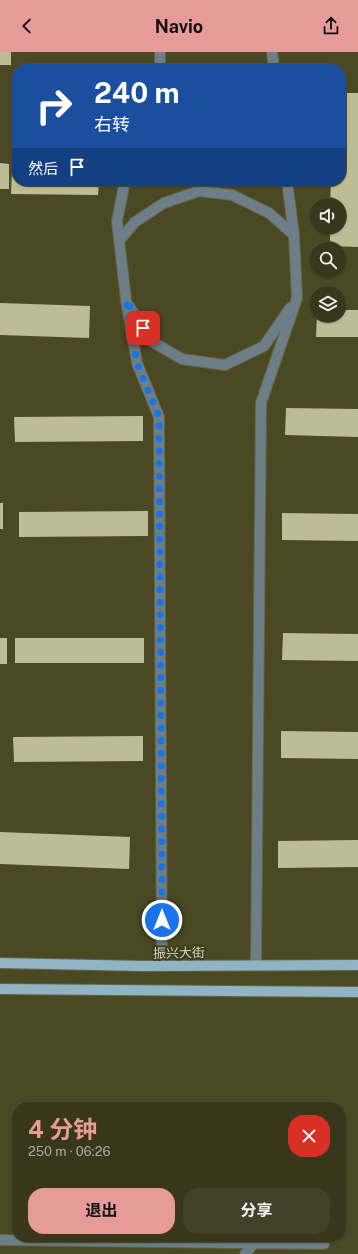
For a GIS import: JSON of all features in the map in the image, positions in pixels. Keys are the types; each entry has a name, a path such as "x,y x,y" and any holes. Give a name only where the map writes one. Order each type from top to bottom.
{"main road":[{"name":"振兴大街","path":"0,963 162,966 358,965"},
{"path":"0,989 358,992"}],"street":[{"path":"160,52 160,64"},
{"path":"272,52 273,64"},
{"path":"124,186 117,221 126,300 137,363 159,417 162,966"},
{"path":"256,965 260,403 297,298 294,235 288,186"},
{"path":"119,241 135,222 164,203 199,191 232,195 269,213 294,235"},
{"path":"126,300 151,341 182,359 225,364 264,346 297,298"},
{"path":"0,1240 12,1240"},
{"path":"169,1242 324,1244"},
{"path":"245,1254 254,1243"}],"building":[{"path":"0,52 11,52 11,65 0,65"},
{"path":"346,93 358,93 358,247 346,247 346,242 330,242 330,234 346,234 346,198 330,198 331,186 346,186"},
{"path":"0,163 9,164 9,189 0,189"},
{"path":"12,167 12,186 99,186 98,195 11,194"},
{"path":"0,303 90,306 89,338 0,335"},
{"path":"346,310 358,310 358,337 316,337 317,322 346,322"},
{"path":"286,408 358,409 358,437 285,435"},
{"path":"143,416 143,441 15,442 14,417"},
{"path":"0,503 3,503 3,529 0,529"},
{"path":"148,511 148,536 19,537 19,512"},
{"path":"282,513 358,514 358,541 282,540"},
{"path":"283,633 358,634 358,661 282,660"},
{"path":"0,638 7,638 7,664 0,664"},
{"path":"15,638 144,638 144,663 15,663"},
{"path":"281,731 358,732 358,759 281,758"},
{"path":"143,736 143,761 14,762 13,737"},
{"path":"0,832 130,837 129,869 0,864"},
{"path":"358,840 358,867 278,868 278,841"}],"route":[{"path":"143,328 126,300 137,363 159,417 162,920"}]}
